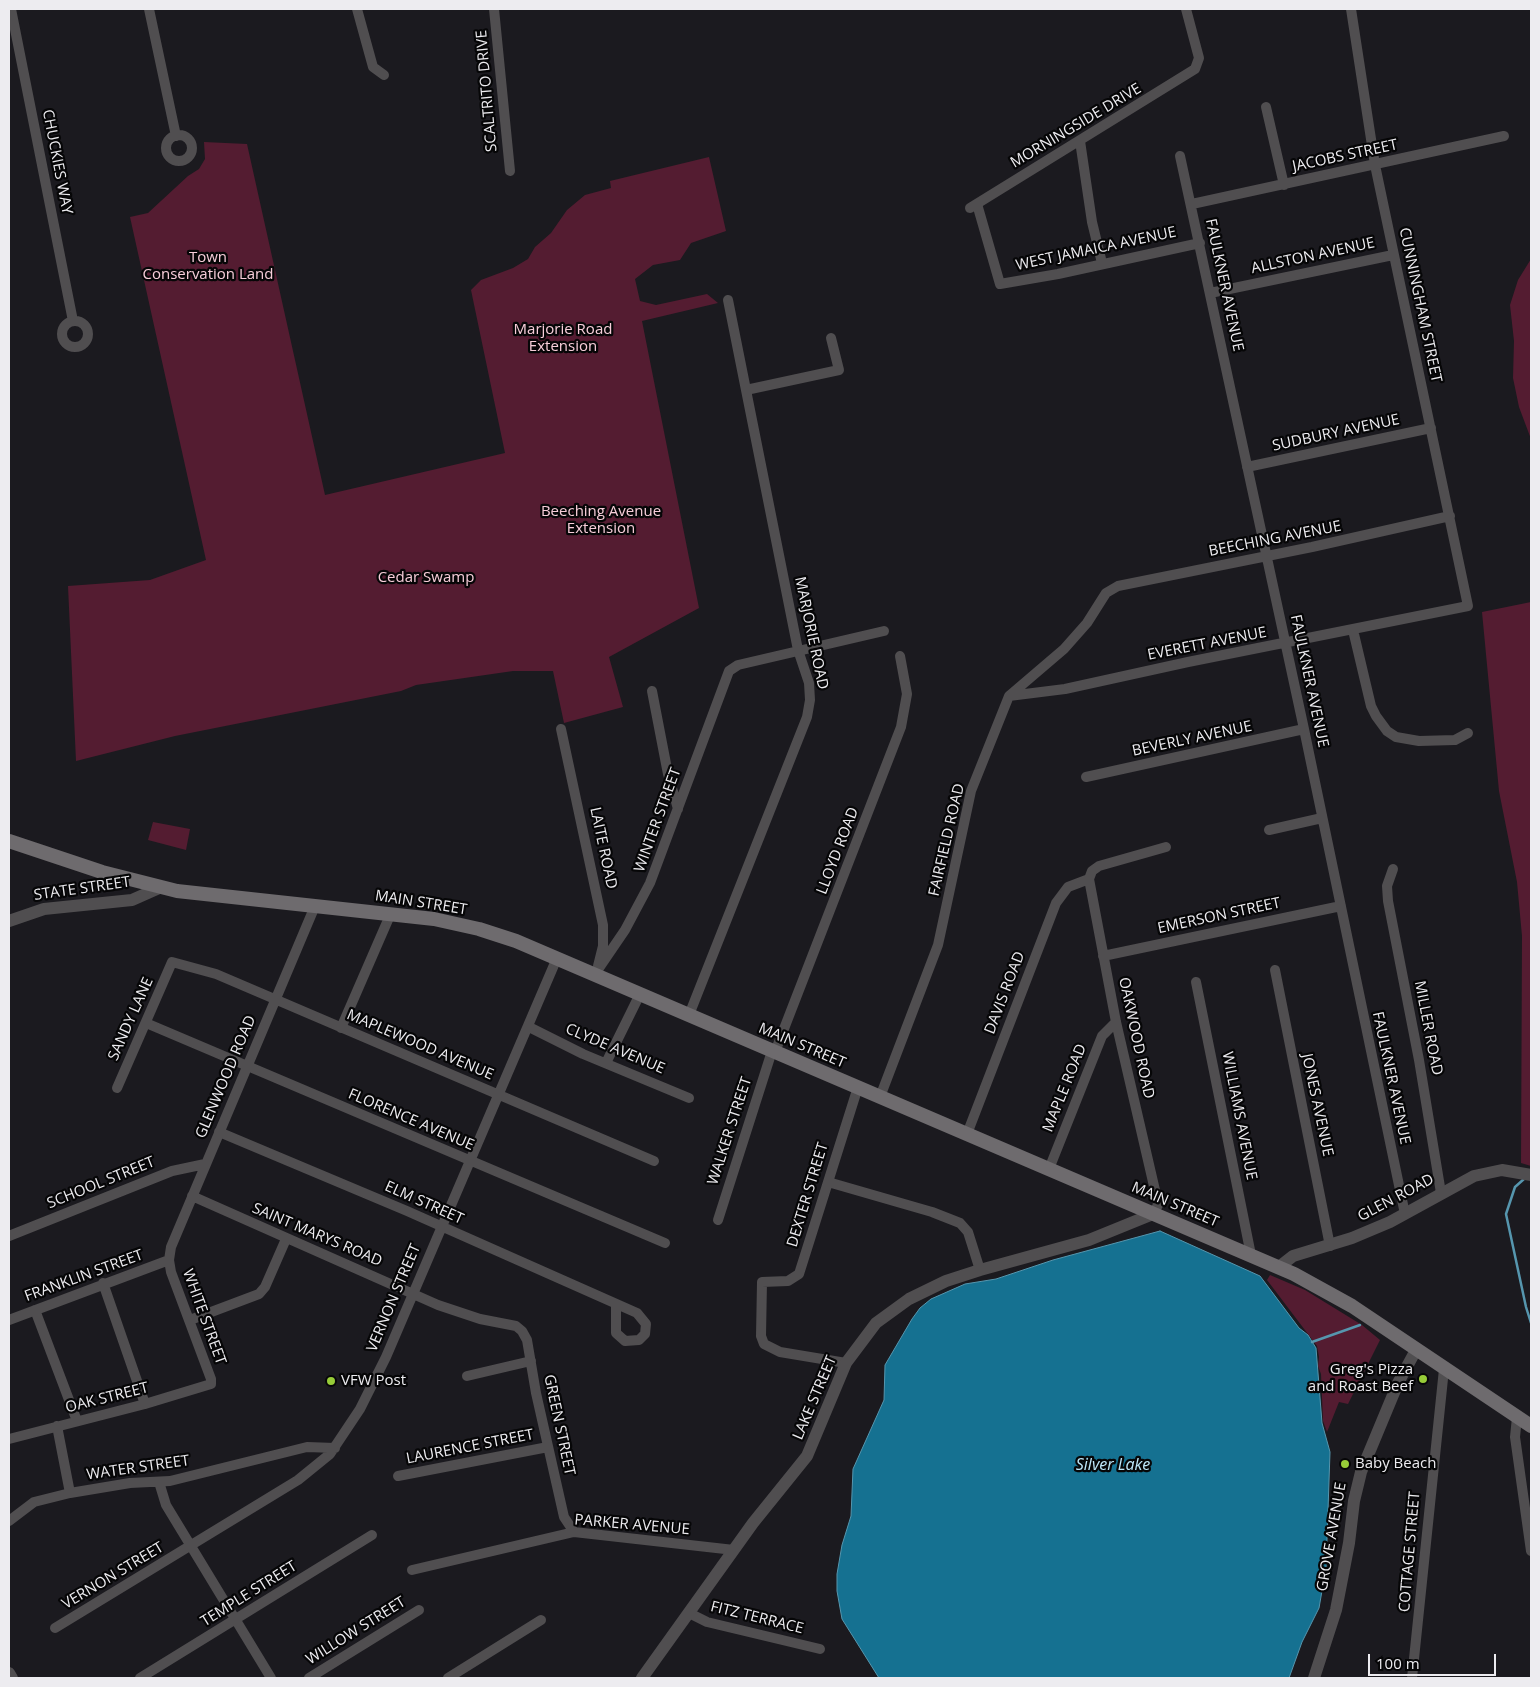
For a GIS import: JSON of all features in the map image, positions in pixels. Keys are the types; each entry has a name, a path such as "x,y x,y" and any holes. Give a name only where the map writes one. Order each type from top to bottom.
{"main road":[{"name":"MAIN STREET","path":"9,841 67,862 159,888 213,896 390,913 479,929 557,958 1278,1267 1336,1296 1531,1426"}],"street":[{"name":"CHUCKIES WAY","path":"11,9 73,321"},
{"path":"149,9 176,136"},
{"path":"357,9 373,67 384,75"},
{"name":"SCALTRITO DRIVE","path":"494,9 510,171"},
{"name":"MORNINGSIDE DRIVE","path":"998,284 974,206 1195,69 1199,58 1186,9"},
{"name":"CUNNINGHAM STREET","path":"1351,9 1375,165 1432,428 1468,606"},
{"path":"1266,107 1284,185"},
{"name":"JACOBS STREET","path":"1192,204 1504,136"},
{"path":"1080,141 1092,222 1102,263"},
{"name":"FAULKNER AVENUE","path":"1180,156 1192,204 1286,643 1405,1214"},
{"name":"WEST JAMAICA AVENUE","path":"998,284 1058,274 1200,243"},
{"name":"ALLSTON AVENUE","path":"1210,293 1393,255"},
{"name":"MARJORIE ROAD","path":"689,1015 807,718 810,691 798,650 728,300"},
{"path":"746,390 839,370 831,338"},
{"name":"SUDBURY AVENUE","path":"1247,467 1432,428"},
{"name":"BEECHING AVENUE","path":"1106,593 1118,586 1450,516"},
{"name":"FAIRFIELD ROAD","path":"880,1097 938,945 972,791 1009,696 1064,649 1087,623 1106,593"},
{"name":"EVERETT AVENUE","path":"1009,696 1065,689 1468,606"},
{"path":"1353,630 1371,706 1388,731 1396,737 1419,741 1455,740 1468,733"},
{"path":"798,650 884,631"},
{"name":"WINTER STREET","path":"595,974 616,945 644,897 727,674 732,668 798,650"},
{"name":"LLOYD ROAD","path":"774,1051 900,727 907,694 900,656"},
{"path":"652,691 669,779 678,809"},
{"name":"LAITE ROAD","path":"561,728 603,925 601,955 595,974"},
{"name":"BEVERLY AVENUE","path":"1086,777 1304,730"},
{"path":"1269,830 1322,818"},
{"path":"1089,879 1095,868 1166,847"},
{"name":"MILLER ROAD","path":"1393,869 1388,886 1388,901 1420,1060 1441,1193"},
{"name":"OAKWOOD ROAD","path":"1089,879 1116,1022 1157,1199 1158,1205 1153,1214"},
{"name":"DAVIS ROAD","path":"967,1134 1056,903 1068,886 1089,879"},
{"name":"STATE STREET","path":"9,921 44,909 132,900 159,888"},
{"name":"GLENWOOD ROAD","path":"169,1260 171,1247 192,1196 315,906"},
{"name":"EMERSON STREET","path":"1103,956 1341,906"},
{"path":"341,1028 390,913"},
{"name":"VERNON STREET","path":"55,1628 308,1474 323,1462 335,1448 366,1397 413,1294 557,958"},
{"name":"MAPLEWOOD AVENUE","path":"172,962 211,972 654,1161"},
{"name":"SANDY LANE","path":"117,1088 172,962"},
{"name":"JONES AVENUE","path":"1275,970 1330,1246"},
{"name":"WILLIAMS AVENUE","path":"1196,982 1251,1255"},
{"path":"606,1064 640,994"},
{"name":"MAPLE ROAD","path":"1049,1169 1102,1036 1116,1022"},
{"name":"FLORENCE AVENUE","path":"146,1023 665,1243"},
{"name":"CLYDE AVENUE","path":"529,1027 606,1064 689,1098"},
{"name":"WALKER STREET","path":"718,1220 774,1051"},
{"name":"DEXTER STREET","path":"846,1363 780,1352 764,1344 761,1336 762,1282 788,1281 798,1276 858,1087"},
{"name":"ELM STREET","path":"219,1132 616,1304"},
{"name":"SCHOOL STREET","path":"9,1236 172,1171 206,1164"},
{"name":"GLEN ROAD","path":"1278,1267 1293,1256 1330,1246 1360,1235 1405,1214 1466,1179 1484,1172 1511,1170 1531,1174"},
{"path":"828,1182 932,1212 960,1223 968,1232 980,1270"},
{"name":"SAINT MARYS ROAD","path":"192,1196 413,1294 464,1314 516,1326"},
{"name":"LAKE STREET","path":"642,1678 734,1550 810,1452 846,1363 868,1332 898,1305 920,1292 980,1270 1089,1240 1153,1214"},
{"path":"190,1320 259,1294 265,1287 286,1239"},
{"name":"FRANKLIN STREET","path":"9,1320 103,1283 169,1260"},
{"name":"WHITE STREET","path":"169,1260 173,1278 190,1320 211,1384"},
{"path":"103,1283 146,1404"},
{"path":"34,1310 77,1421"},
{"name":"GREEN STREET","path":"516,1326 525,1335 564,1516 569,1528 574,1532"},
{"name":"GROVE AVENUE","path":"1314,1678 1336,1610 1349,1544 1354,1501 1361,1472 1398,1383 1416,1350"},
{"path":"466,1376 531,1361"},
{"name":"COTTAGE STREET","path":"1412,1678 1444,1369"},
{"name":"OAK STREET","path":"9,1437 146,1404 211,1384"},
{"path":"1517,1417 1515,1438 1531,1551"},
{"path":"57,1426 70,1493"},
{"name":"LAURENCE STREET","path":"398,1476 548,1446"},
{"name":"WATER STREET","path":"9,1521 34,1502 70,1493 130,1483 159,1482 195,1476 307,1448 335,1448"},
{"path":"159,1482 166,1505 271,1678"},
{"name":"PARKER AVENUE","path":"412,1570 574,1532 734,1550"},
{"name":"TEMPLE STREET","path":"140,1678 372,1535"},
{"name":"WILLOW STREET","path":"309,1678 419,1610"},
{"name":"FITZ TERRACE","path":"689,1613 707,1622 820,1649"},
{"path":"448,1678 541,1620"},
{"path":"9,1673 12,1678"}],"green space":[{"path":"204,142 247,144 325,495 505,453 471,290 481,280 513,268 528,259 535,247 551,233 567,210 585,195 611,188 610,181 709,157 726,231 691,243 680,260 653,265 635,279 640,301 656,305 707,294 718,303 642,321 699,608 609,657 623,707 564,723 553,671 513,671 416,685 401,691 175,736 76,761 68,586 150,580 206,560 130,217 148,213 188,176 199,169 205,159"},
{"path":"1531,259 1531,439 1519,407 1513,378 1514,341 1510,305 1518,280"},
{"path":"1531,602 1531,1166 1521,1163 1522,936 1517,882 1499,791 1482,612"},
{"path":"153,822 190,829 186,850 148,840"},
{"path":"1270,1275 1305,1290 1362,1325 1380,1340 1348,1404 1339,1402 1327,1432 1323,1421 1321,1374 1318,1366 1317,1346 1267,1280"}],"water":[{"name":"Silver Lake","path":"1160,1231 1260,1276 1299,1328 1308,1335 1316,1348 1322,1423 1330,1452 1326,1568 1319,1608 1302,1642 1289,1678 879,1678 842,1619 837,1591 837,1574 842,1545 851,1516 853,1469 884,1400 885,1365 912,1319 920,1308 931,1299 965,1284 996,1279 1053,1260"}],"waterway":[{"path":"1524,1179 1515,1187 1506,1214 1531,1323"},
{"path":"1312,1342 1360,1325"}],"place":[{"name":"Greg's Pizza and Roast Beef","path":"1423,1379"},
{"name":"VFW Post","path":"331,1381"},
{"name":"Baby Beach","path":"1345,1464"}],"park label":[{"name":"Town Conservation Land","path":"208,266"},
{"name":"Marjorie Road Extension","path":"563,338"},
{"name":"Beeching Avenue Extension","path":"601,520"},
{"name":"Cedar Swamp","path":"426,578"}]}
